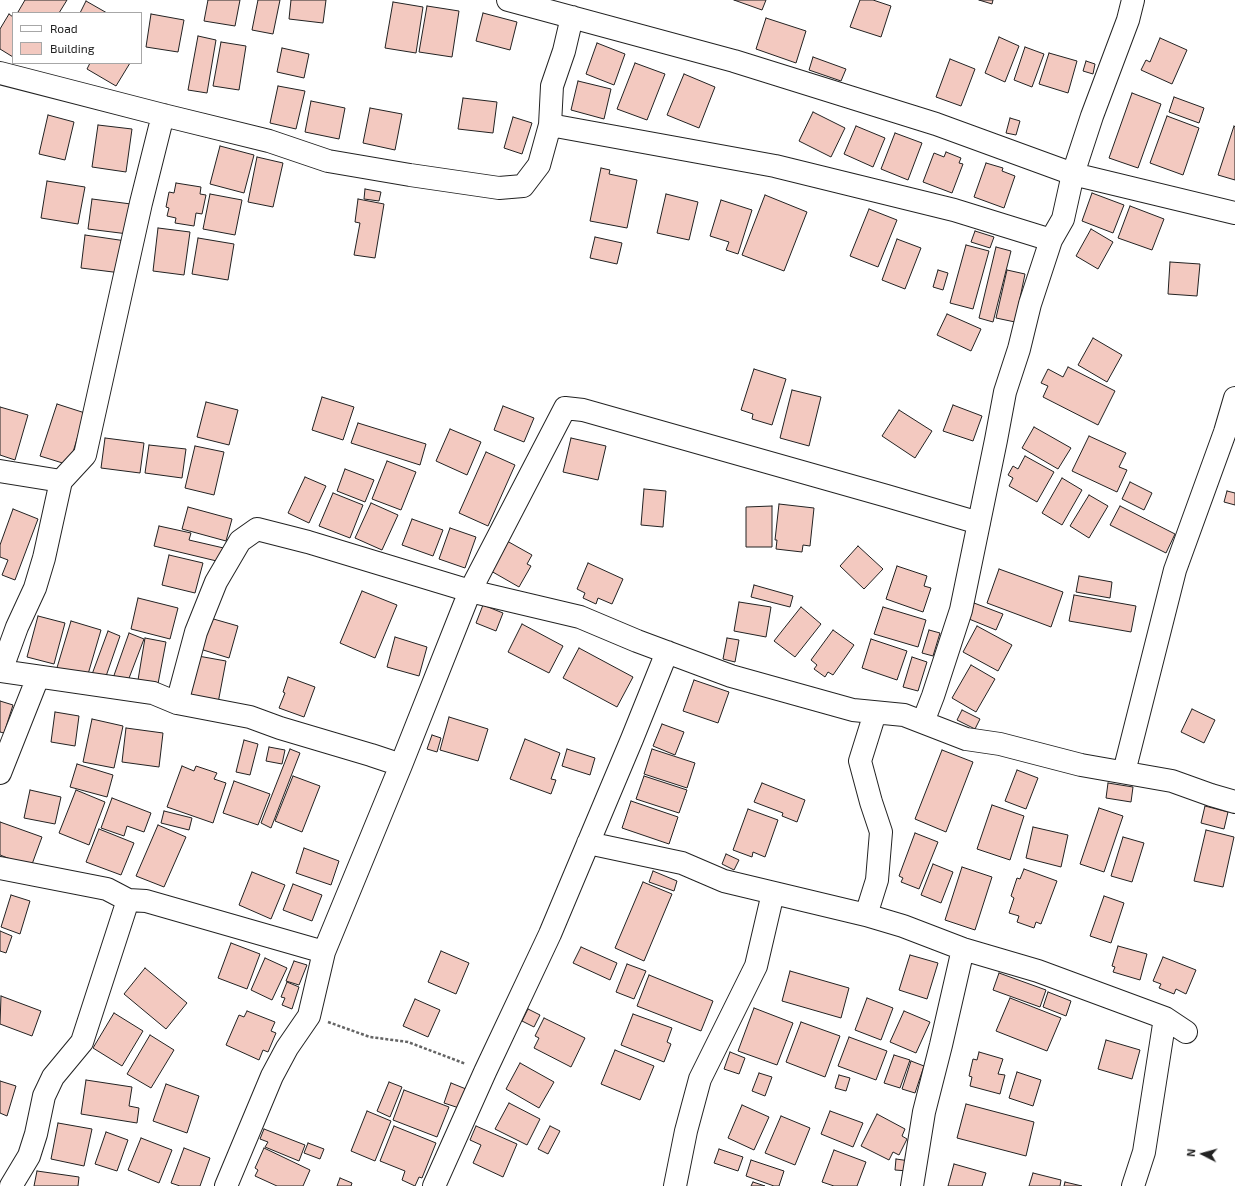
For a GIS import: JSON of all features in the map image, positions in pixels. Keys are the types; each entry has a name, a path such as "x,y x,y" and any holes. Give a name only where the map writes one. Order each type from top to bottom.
{"street":[{"path":"508,0 727,59 928,122 1073,174 1235,214"},
{"path":"923,722 961,610 1005,392 1020,349 1030,304 1051,240 1063,219 1073,174 1092,116 1128,20 1133,0"},
{"path":"0,73 269,141 328,161 499,188 524,186 539,165 550,124 552,86 564,51 572,17"},
{"path":"163,115 141,203 85,455 61,482 44,558 35,588 17,627 0,671 153,693 177,703 250,717 280,728 401,765"},
{"path":"550,124 775,166 954,210 1051,240"},
{"path":"1124,772 1174,570 1225,432 1235,398"},
{"path":"226,1186 272,1076 308,1016 324,952 401,765 470,591 565,408 591,412 979,523"},
{"path":"0,471 61,482"},
{"path":"177,703 196,632 216,582 240,541 257,529 308,542 470,591 580,617 732,676 853,710 904,715 966,739 1000,744 1081,765 1172,781 1235,802"},
{"path":"434,1186 484,1072 550,934 667,652"},
{"path":"0,772 38,677"},
{"path":"866,915 877,880 881,832 860,761 875,713"},
{"path":"588,843 682,862 724,881 866,915 903,926 962,950 1038,971 1165,1018 1186,1032"},
{"path":"0,868 107,889 128,900 146,901 324,952"},
{"path":"674,1186 686,1131 700,1079 756,966 773,893"},
{"path":"11,1186 29,1156 36,1134 44,1096 53,1077 82,1042 128,900"},
{"path":"912,1186 924,1112 941,1045 962,950"},
{"path":"1133,1186 1144,1152 1165,1018"}],"path":[{"path":"308,1016 370,1037 408,1042 484,1072"}],"building":[{"path":"25,0 67,0 60,12 18,12"},
{"path":"208,0 240,0 235,26 204,21"},
{"path":"258,0 280,0 273,34 252,30"},
{"path":"291,0 326,0 323,23 289,19"},
{"path":"734,0 766,0 762,10"},
{"path":"860,0 873,0 891,6 881,37 850,27"},
{"path":"979,0 993,0 992,4"},
{"path":"86,1 105,12 80,12"},
{"path":"393,2 423,7 416,53 385,48"},
{"path":"427,6 459,11 452,57 419,52"},
{"path":"483,13 517,22 510,50 476,41"},
{"path":"9,14 12,16 12,56 0,49 0,29"},
{"path":"151,14 184,20 178,52 146,47"},
{"path":"766,18 806,31 796,63 756,49"},
{"path":"198,36 216,40 207,93 188,90"},
{"path":"999,37 1019,46 1005,82 985,73"},
{"path":"1160,38 1187,50 1172,84 1141,70 1146,60 1150,62"},
{"path":"221,42 246,46 239,90 213,86"},
{"path":"597,43 625,54 614,85 586,74"},
{"path":"1025,47 1044,54 1032,87 1014,80"},
{"path":"282,48 309,54 304,78 277,72"},
{"path":"1049,53 1077,61 1068,93 1039,84"},
{"path":"813,57 846,69 841,81 809,70"},
{"path":"950,59 975,69 961,106 936,97"},
{"path":"1086,61 1095,64 1093,74 1083,71"},
{"path":"635,63 665,74 647,120 617,109"},
{"path":"90,64 129,64 116,86 87,69"},
{"path":"684,74 715,87 699,128 667,115"},
{"path":"578,81 611,89 604,119 571,110"},
{"path":"278,86 305,91 296,129 270,123"},
{"path":"1132,93 1161,104 1138,168 1109,158"},
{"path":"1174,97 1204,108 1199,123 1169,112"},
{"path":"463,98 497,102 493,133 458,129"},
{"path":"311,101 345,108 339,139 305,132"},
{"path":"370,108 402,114 395,150 363,143"},
{"path":"813,112 845,128 831,157 799,141"},
{"path":"48,115 74,122 65,160 39,154"},
{"path":"1167,116 1199,128 1183,175 1150,163"},
{"path":"513,117 532,123 522,154 504,148"},
{"path":"1010,118 1020,121 1016,135 1006,133"},
{"path":"98,125 132,129 126,172 92,167"},
{"path":"856,126 885,138 873,167 844,154"},
{"path":"1234,126 1235,127 1235,180 1218,175"},
{"path":"895,133 922,143 908,180 881,169"},
{"path":"220,146 254,155 244,193 210,184"},
{"path":"946,152 961,158 959,163 963,164 952,193 923,182 934,153 944,157"},
{"path":"257,157 283,163 273,207 248,202"},
{"path":"986,163 1003,168 1002,171 1015,176 1004,208 974,197"},
{"path":"601,168 610,170 609,174 637,180 627,228 590,221"},
{"path":"47,181 85,187 78,224 41,218"},
{"path":"176,183 201,187 200,194 206,195 202,214 196,213 194,226 175,223 176,218 167,216 169,208 166,207 169,192 174,193"},
{"path":"365,189 381,192 379,201 364,199"},
{"path":"1092,193 1124,205 1113,233 1082,221"},
{"path":"210,194 242,200 235,235 203,229"},
{"path":"666,194 698,202 689,240 657,233"},
{"path":"765,195 807,212 784,271 742,255"},
{"path":"92,199 131,204 128,234 88,229"},
{"path":"358,199 384,204 375,258 354,255 360,223 355,222"},
{"path":"721,200 752,210 738,254 726,250 729,242 710,236"},
{"path":"1130,206 1164,219 1152,250 1118,238"},
{"path":"869,209 897,220 878,267 850,256"},
{"path":"158,228 190,232 184,275 153,271"},
{"path":"1091,229 1113,242 1098,269 1076,256"},
{"path":"975,231 994,237 990,248 971,242"},
{"path":"85,235 126,241 121,273 81,268"},
{"path":"595,237 622,243 617,264 590,258"},
{"path":"198,238 234,244 228,280 192,274"},
{"path":"897,239 921,248 905,289 882,280"},
{"path":"966,245 989,251 973,309 950,303"},
{"path":"996,247 1011,251 993,322 979,318"},
{"path":"1170,262 1200,264 1197,296 1168,294"},
{"path":"938,270 948,273 943,290 933,287"},
{"path":"1007,270 1025,274 1015,322 996,318"},
{"path":"947,314 981,329 971,351 937,335"},
{"path":"1093,338 1122,355 1107,382 1078,365"},
{"path":"1068,367 1115,391 1098,425 1043,397 1048,386 1041,383 1048,369 1063,377"},
{"path":"754,369 786,379 772,425 752,419 753,414 741,410"},
{"path":"792,390 821,397 809,446 780,438"},
{"path":"322,397 354,407 343,440 312,430"},
{"path":"206,402 238,410 229,445 197,437"},
{"path":"57,404 85,413 69,465 40,456"},
{"path":"953,405 982,416 973,441 943,431"},
{"path":"503,406 534,418 524,442 494,430"},
{"path":"0,407 28,415 15,460 0,455"},
{"path":"899,410 932,431 915,458 882,436"},
{"path":"358,423 426,444 420,465 351,443"},
{"path":"1034,427 1071,448 1058,469 1022,448"},
{"path":"450,429 481,442 467,475 436,461"},
{"path":"1089,436 1126,453 1119,467 1127,470 1117,492 1072,471"},
{"path":"105,438 144,443 140,473 101,468"},
{"path":"571,438 606,446 598,480 563,472"},
{"path":"149,445 186,449 182,478 145,473"},
{"path":"195,446 224,452 214,495 185,488"},
{"path":"486,452 515,465 488,526 459,513"},
{"path":"1025,456 1054,472 1037,502 1009,486 1013,478 1008,475 1013,466 1018,469"},
{"path":"387,461 416,472 401,510 372,499"},
{"path":"345,469 374,480 365,502 337,491"},
{"path":"305,477 326,486 309,523 288,513"},
{"path":"1062,478 1082,490 1062,525 1042,513"},
{"path":"1130,482 1152,493 1144,510 1122,499"},
{"path":"644,489 666,491 663,527 641,525"},
{"path":"1227,491 1235,493 1235,505 1224,502"},
{"path":"333,493 363,505 350,538 319,526"},
{"path":"1089,495 1108,506 1089,538 1070,526"},
{"path":"371,503 398,515 382,550 355,538"},
{"path":"779,504 814,508 810,546 803,545 802,552 776,549 777,540 775,540"},
{"path":"772,506 772,547 746,547 746,507"},
{"path":"1120,506 1175,534 1166,553 1110,525"},
{"path":"188,507 232,519 226,541 182,529"},
{"path":"13,509 38,519 15,580 2,575 8,560 0,557 0,545"},
{"path":"412,519 443,530 433,556 402,545"},
{"path":"159,526 191,533 189,540 228,549 225,563 154,546"},
{"path":"450,528 476,537 465,568 439,559"},
{"path":"507,541 532,555 527,564 531,566 519,587 491,571"},
{"path":"858,546 883,569 864,589 840,566"},
{"path":"169,555 203,563 195,593 162,585"},
{"path":"588,563 623,579 612,604 598,598 596,604 583,598 585,593 577,589"},
{"path":"897,566 927,576 924,586 931,588 923,612 886,599"},
{"path":"999,569 1063,592 1051,627 987,603"},
{"path":"1079,576 1112,582 1110,598 1076,592"},
{"path":"754,585 793,596 790,607 751,597"},
{"path":"362,591 397,605 375,658 340,643"},
{"path":"1074,595 1136,606 1131,632 1069,621"},
{"path":"138,598 178,608 170,639 131,629"},
{"path":"739,602 771,607 766,637 734,631"},
{"path":"974,603 1003,614 996,630 969,619"},
{"path":"483,605 503,613 496,631 476,623"},
{"path":"801,607 821,624 795,657 774,641"},
{"path":"883,607 926,620 918,647 874,634"},
{"path":"38,616 65,623 54,664 27,657"},
{"path":"210,618 238,626 229,658 200,649"},
{"path":"71,621 101,630 86,681 56,671"},
{"path":"522,624 563,646 549,673 508,652"},
{"path":"977,626 1012,645 998,671 963,652"},
{"path":"833,630 854,645 833,675 828,672 825,677 814,669 817,665 811,660"},
{"path":"929,630 940,633 933,656 922,653"},
{"path":"108,631 120,636 104,682 91,677"},
{"path":"129,633 144,639 126,686 112,681"},
{"path":"395,637 427,647 419,676 387,667"},
{"path":"145,638 166,642 157,689 137,686"},
{"path":"727,638 739,640 735,662 723,659"},
{"path":"871,639 907,651 897,680 862,668"},
{"path":"579,648 633,677 617,707 563,678"},
{"path":"198,656 226,661 218,703 190,697"},
{"path":"912,657 927,662 918,691 903,687"},
{"path":"971,665 995,679 976,712 952,698"},
{"path":"288,677 315,687 304,717 279,708 285,693 283,692"},
{"path":"694,680 729,692 718,723 683,711"},
{"path":"0,701 13,705 4,733 0,732"},
{"path":"1192,709 1215,720 1204,743 1181,732"},
{"path":"962,710 980,719 975,729 957,720"},
{"path":"55,712 79,716 75,746 51,742"},
{"path":"449,717 488,729 478,761 440,750"},
{"path":"92,719 123,726 114,768 83,762"},
{"path":"662,724 684,732 675,755 653,746"},
{"path":"126,728 163,733 159,767 122,762"},
{"path":"432,735 441,738 437,752 427,749"},
{"path":"525,739 560,753 551,779 556,780 551,794 510,779"},
{"path":"244,740 258,744 250,775 236,772"},
{"path":"269,747 285,750 282,764 266,761"},
{"path":"290,749 300,753 271,828 261,823"},
{"path":"567,749 595,758 590,775 562,766"},
{"path":"652,749 695,763 687,788 644,774"},
{"path":"942,750 973,762 946,832 915,819"},
{"path":"77,764 113,775 107,797 70,787"},
{"path":"182,766 194,771 196,766 217,773 214,779 226,783 213,823 167,807"},
{"path":"1017,770 1038,778 1026,809 1005,801"},
{"path":"293,776 320,786 302,832 275,821"},
{"path":"644,776 687,790 679,813 636,799"},
{"path":"234,781 270,794 258,825 223,813"},
{"path":"762,783 805,800 797,822 782,816 783,813 754,802"},
{"path":"1108,783 1133,787 1131,802 1106,798"},
{"path":"30,790 61,797 55,824 24,818"},
{"path":"76,790 105,802 89,845 59,833"},
{"path":"112,798 151,813 144,832 127,826 124,836 101,828"},
{"path":"631,801 678,817 669,844 622,828"},
{"path":"992,805 1024,816 1010,860 977,849"},
{"path":"1205,806 1228,812 1224,829 1201,823"},
{"path":"1099,808 1123,816 1104,872 1080,864"},
{"path":"748,809 778,820 765,857 753,852 752,857 733,850"},
{"path":"164,811 192,818 189,830 161,823"},
{"path":"0,822 42,837 31,867 0,855"},
{"path":"158,825 186,837 164,887 136,876"},
{"path":"1033,827 1068,835 1061,867 1026,858"},
{"path":"99,829 134,843 121,875 86,862"},
{"path":"1206,830 1234,837 1223,887 1194,881"},
{"path":"915,833 938,842 919,889 901,882 903,878 899,876"},
{"path":"1123,837 1144,843 1132,882 1111,876"},
{"path":"304,848 339,861 331,885 296,873"},
{"path":"726,854 739,860 734,870 722,864"},
{"path":"933,864 953,872 941,903 921,895"},
{"path":"962,867 992,877 975,930 945,920"},
{"path":"1024,869 1057,881 1041,924 1036,922 1034,928 1017,922 1019,916 1009,913 1014,898 1011,896 1017,878 1020,879"},
{"path":"653,871 677,881 674,891 649,882"},
{"path":"252,872 285,885 271,919 239,905"},
{"path":"643,882 672,894 644,961 615,948"},
{"path":"293,884 322,895 312,921 283,910"},
{"path":"11,895 30,901 20,934 1,927"},
{"path":"1104,896 1124,903 1111,943 1090,936"},
{"path":"0,931 12,936 6,953 0,951"},
{"path":"231,943 260,954 247,989 218,978"},
{"path":"1118,946 1147,954 1140,980 1113,972 1115,967 1112,966"},
{"path":"581,947 617,963 610,980 573,963"},
{"path":"441,951 469,963 456,994 428,982"},
{"path":"910,955 938,963 927,999 899,990"},
{"path":"1163,957 1196,970 1186,994 1176,989 1174,994 1159,988 1161,984 1153,981"},
{"path":"265,958 287,968 272,1000 251,990"},
{"path":"294,961 307,965 299,985 286,981"},
{"path":"627,964 646,971 634,999 616,992"},
{"path":"145,968 187,1003 166,1029 124,994"},
{"path":"790,971 849,988 841,1018 782,1001"},
{"path":"999,973 1046,990 1040,1007 993,990"},
{"path":"649,975 713,1001 701,1031 637,1006"},
{"path":"287,982 299,987 292,1009 282,1005 285,998 281,997"},
{"path":"1048,992 1071,1001 1066,1016 1043,1007"},
{"path":"1,996 41,1011 32,1036 0,1024"},
{"path":"867,998 893,1008 881,1040 855,1030"},
{"path":"1010,998 1061,1018 1047,1051 996,1031"},
{"path":"415,999 440,1010 428,1037 403,1026"},
{"path":"754,1008 793,1023 777,1065 738,1051"},
{"path":"528,1009 540,1015 534,1027 522,1021"},
{"path":"247,1011 275,1022 271,1031 276,1033 268,1052 263,1050 259,1060 226,1045 239,1015 244,1017"},
{"path":"904,1011 930,1022 916,1053 890,1042"},
{"path":"114,1013 143,1031 122,1066 93,1048"},
{"path":"633,1014 672,1028 667,1042 671,1044 664,1062 621,1045"},
{"path":"544,1018 585,1038 571,1067 534,1048 539,1038 535,1036"},
{"path":"801,1022 840,1036 825,1077 786,1062"},
{"path":"150,1035 174,1050 151,1088 127,1074"},
{"path":"849,1037 887,1051 876,1080 838,1066"},
{"path":"1106,1040 1140,1050 1132,1079 1098,1069"},
{"path":"615,1050 654,1066 640,1100 601,1084"},
{"path":"730,1052 745,1058 739,1074 724,1069"},
{"path":"979,1052 1003,1059 998,1074 1005,1075 1000,1094 970,1086 972,1077 969,1076 973,1059 977,1060"},
{"path":"894,1055 910,1060 900,1088 884,1083"},
{"path":"911,1061 924,1066 915,1093 902,1089"},
{"path":"520,1063 554,1082 539,1108 506,1089"},
{"path":"1017,1072 1041,1080 1033,1106 1009,1098"},
{"path":"759,1073 772,1077 765,1096 752,1091"},
{"path":"839,1075 850,1078 846,1091 835,1088"},
{"path":"86,1080 132,1087 129,1106 139,1108 137,1123 81,1114"},
{"path":"0,1081 16,1086 7,1116 0,1113"},
{"path":"389,1082 402,1087 390,1117 377,1111"},
{"path":"451,1083 466,1089 459,1108 444,1103"},
{"path":"166,1084 199,1096 187,1133 153,1121"},
{"path":"404,1090 449,1107 437,1137 393,1120"},
{"path":"509,1103 540,1119 527,1145 495,1129"},
{"path":"966,1104 1034,1122 1026,1156 957,1138"},
{"path":"742,1105 769,1117 754,1150 728,1138"},
{"path":"367,1111 391,1121 375,1161 351,1151"},
{"path":"830,1111 863,1123 853,1147 821,1134"},
{"path":"877,1114 905,1129 902,1136 907,1139 899,1155 893,1152 889,1160 861,1146"},
{"path":"781,1116 810,1128 795,1165 765,1153"},
{"path":"58,1123 92,1129 84,1166 51,1159"},
{"path":"394,1126 436,1143 422,1178 419,1177 415,1186 402,1180 405,1171 380,1161"},
{"path":"476,1126 517,1144 503,1177 473,1163 481,1145 470,1140"},
{"path":"550,1126 560,1131 548,1154 538,1149"},
{"path":"264,1129 305,1145 299,1161 265,1147 268,1142 260,1139"},
{"path":"106,1132 128,1140 117,1171 95,1164"},
{"path":"141,1138 172,1150 159,1183 128,1170"},
{"path":"308,1143 324,1149 320,1159 304,1153"},
{"path":"184,1148 210,1158 200,1186 180,1186 171,1183"},
{"path":"264,1148 310,1170 303,1186 277,1186 255,1176 258,1170 255,1168"},
{"path":"719,1149 743,1157 738,1171 714,1163"},
{"path":"834,1150 866,1162 857,1186 834,1186 822,1182"},
{"path":"896,1159 910,1161 908,1171 895,1170"},
{"path":"751,1160 784,1171 779,1186 774,1186 746,1176"},
{"path":"954,1164 986,1173 982,1186 948,1186"},
{"path":"37,1171 79,1177 78,1186 34,1186"},
{"path":"1033,1173 1061,1180 1060,1186 1029,1186"},
{"path":"340,1178 352,1183 351,1186 337,1186"},
{"path":"753,1182 765,1186 751,1186"},
{"path":"1065,1182 1082,1186 1064,1186"}]}
